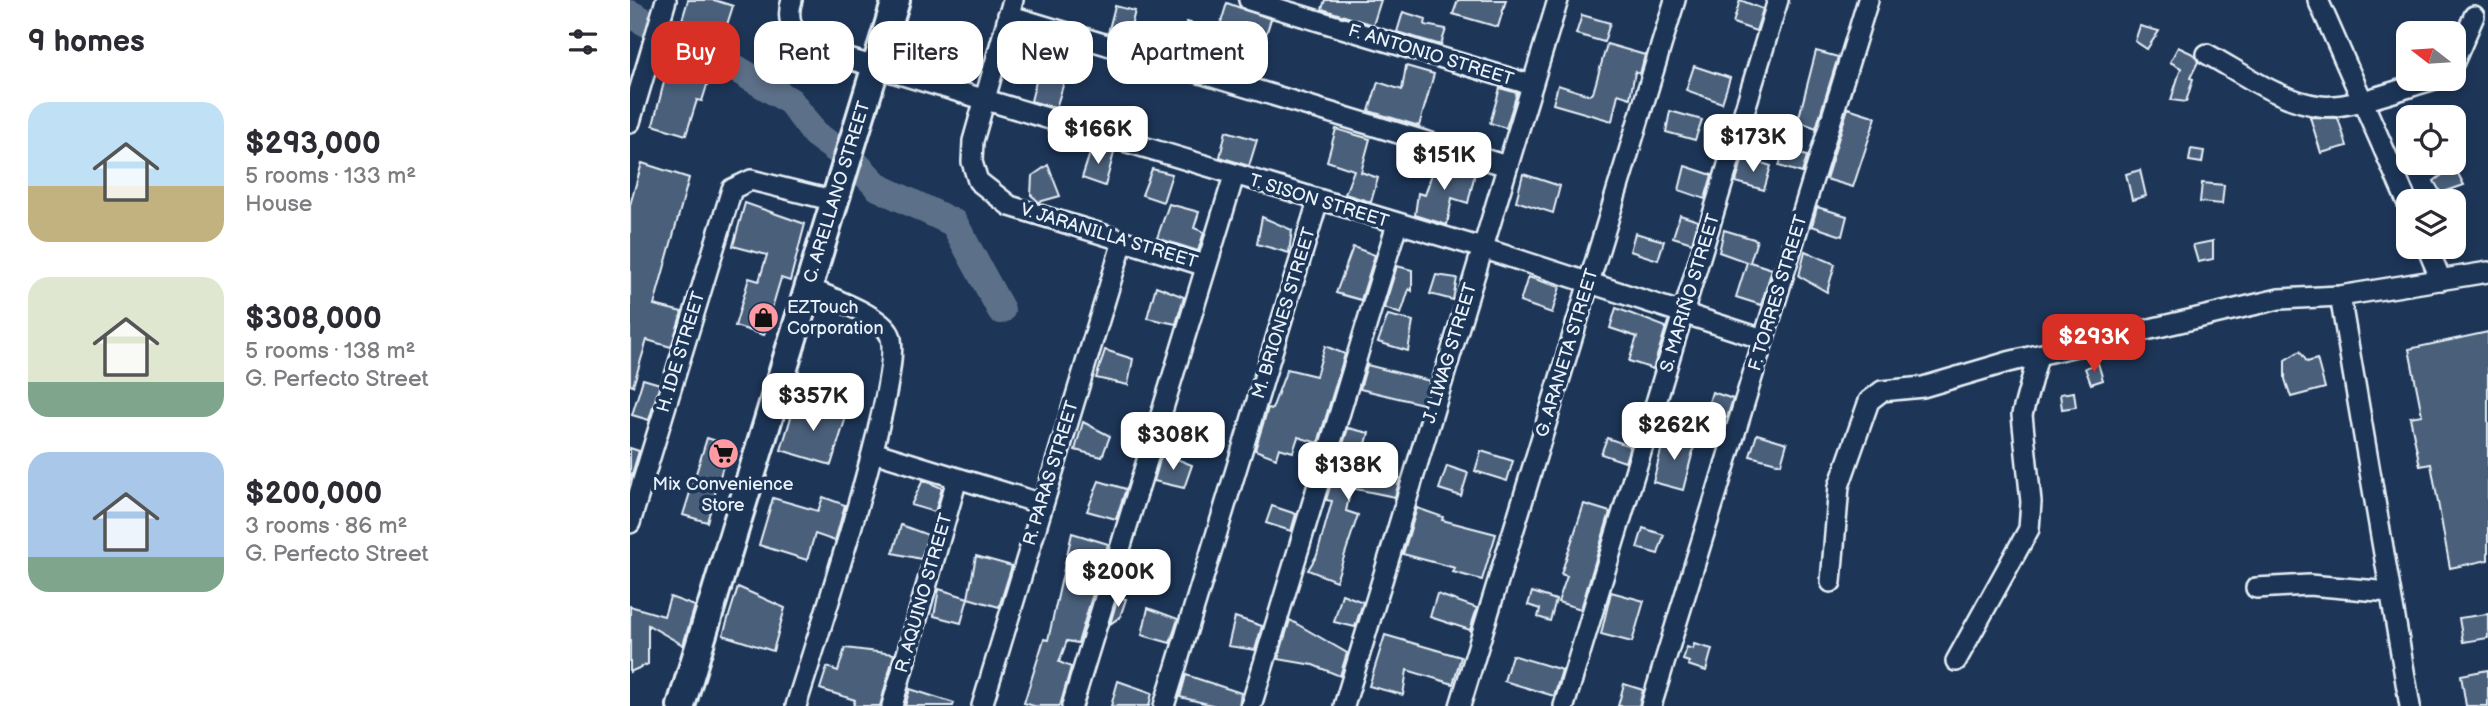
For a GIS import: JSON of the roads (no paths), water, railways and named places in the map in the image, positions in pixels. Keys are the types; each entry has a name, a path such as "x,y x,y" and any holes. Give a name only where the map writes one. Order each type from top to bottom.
{"street":[{"path":"630,122 666,0"},
{"name":"T. SISON STREET","path":"792,0 790,24 800,40 812,48 868,65"},
{"name":"C. ARELLANO STREET","path":"888,21 895,0"},
{"name":"F. ANTONIO STREET","path":"1249,0 1532,85"},
{"name":"G. ARANETA STREET","path":"1460,706 1675,0"},
{"name":"S. MARIÑO STREET","path":"1564,706 1778,0"},
{"name":"F. TORRES STREET","path":"1651,706 1868,0"},
{"path":"2318,0 2401,189"},
{"name":"J. LIWAG STREET","path":"1344,706 1532,85 1552,1"},
{"path":"1010,8 1507,166"},
{"name":"V. JARANILLA STREET","path":"1010,8 973,141 972,162 978,181 1010,206 1206,266"},
{"path":"2466,34 2474,16"},
{"path":"2207,54 2281,95 2321,107 2362,100 2396,90"},
{"name":"C. ARELLANO STREET","path":"681,706 869,84"},
{"name":"T. SISON STREET","path":"932,84 1482,248 1763,339"},
{"path":"1072,706 1234,176"},
{"name":"H. IDE STREET","path":"630,523 728,196 737,184 751,180 835,201"},
{"name":"M. BRIONES STREET","path":"1164,706 1318,201"},
{"path":"1251,706 1397,224"},
{"name":"R. PARAS STREET","path":"982,706 1123,240"},
{"path":"2432,259 2441,280"},
{"path":"1831,582 1839,486 1869,401 1882,391 1923,387 2038,356 2279,299 2340,296 2488,272"},
{"path":"796,706 873,452 893,355 891,337 883,323 808,288"},
{"path":"2340,296 2410,706"},
{"path":"1956,661 2029,529 2031,502 2021,415 2038,356"},
{"path":"873,452 1042,503"},
{"name":"R. AQUINO STREET","path":"892,706 957,479"},
{"path":"2256,588 2309,586 2390,592"}],"waterway":[{"path":"630,14 649,24"},
{"path":"740,71 790,101 815,134 845,156"},
{"path":"852,160 878,187 954,223 1001,310"}],"place":[{"name":"EZTouch Corporation","path":"764,317"},
{"name":"Mix Convenience Store","path":"723,453"}]}
